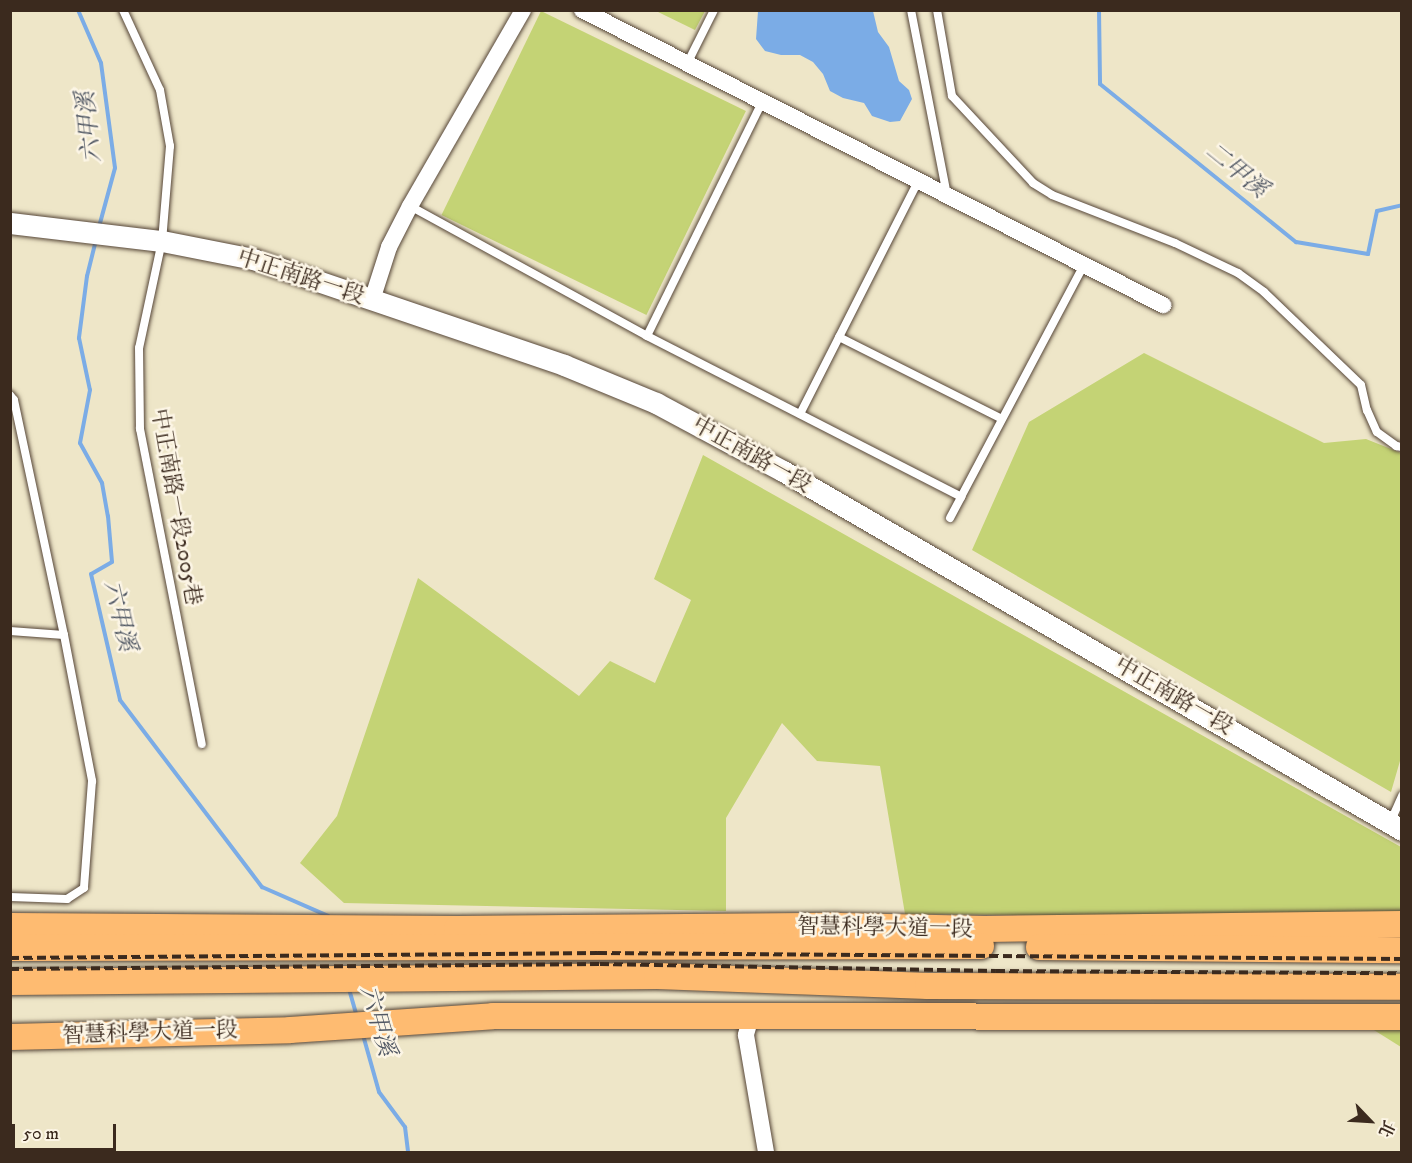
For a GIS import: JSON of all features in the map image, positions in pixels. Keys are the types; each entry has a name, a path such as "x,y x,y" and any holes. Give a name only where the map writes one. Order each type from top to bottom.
{"main road":[{"name":"智慧科學大道一段","path":"148,927 249,926 369,929 838,926 1021,929 1400,923"},
{"path":"10,926 148,927"},
{"path":"10,948 38,949 148,927"},
{"path":"1021,929 1102,947"},
{"name":"智慧科學大道一段","path":"38,949 1102,947 1401,950"},
{"path":"10,982 657,976 928,986 1401,987"},
{"path":"751,1017 837,1015 1401,1017"},
{"name":"智慧科學大道一段","path":"10,1037 290,1030 493,1016 751,1017"}],"street":[{"path":"372,300 389,247 410,206 523,10"},
{"path":"582,10 1163,305"},
{"name":"中正南路一段","path":"10,224 43,226 156,241 253,259 564,365 656,403 783,471 1396,827"},
{"path":"751,1017 746,1035 766,1152"}],"lane":[{"name":"中正南路一段2005巷","path":"123,10 160,90 170,146 139,348 140,429 202,744"},
{"path":"687,64 714,10"},
{"path":"911,10 947,195"},
{"path":"938,10 952,96 1033,183 1052,195 1175,243 1238,273 1264,292 1360,385 1367,410 1377,432 1396,446 1401,447"},
{"path":"648,336 762,102"},
{"path":"800,414 918,181"},
{"path":"410,206 648,336 960,498"},
{"path":"950,518 1084,265"},
{"path":"838,337 1002,419"},
{"path":"10,395 14,400 64,634 92,782 84,888 67,899 10,897"},
{"path":"10,631 64,634"},
{"path":"1396,827 1401,796"}],"green space":[{"path":"705,10 695,30 656,11"},
{"path":"541,11 746,111 646,315 441,215"},
{"path":"1144,353 1324,443 1366,439 1401,453 1402,754 1391,792 972,550 1029,422"},
{"path":"703,455 1401,847 1402,909 1392,918 905,914 880,766 817,761 782,723 726,818 726,911 344,903 300,863 337,816 418,578 579,696 610,661 655,683 691,600 654,579"},
{"path":"1342,1010 1401,1015 1401,1047"}],"water":[{"path":"758,11 873,11 878,32 889,47 899,81 909,90 912,99 900,121 890,122 872,116 864,103 843,98 830,91 823,74 813,62 800,55 781,55 765,51 756,39"}],"waterway":[{"name":"六甲溪","path":"78,10 101,63 115,168 99,227"},
{"name":"二甲溪","path":"1099,10 1100,84 1296,242 1368,254 1377,211 1402,205"},
{"name":"六甲溪","path":"96,240 87,276 79,338 90,390 80,443 102,483 108,516 112,562 91,574 120,700 262,887 328,916 329,919"},
{"name":"六甲溪","path":"349,989 357,1017"},
{"name":"六甲溪","path":"363,1035 379,1092 405,1127 408,1152"}],"railway":[{"path":"10,958 598,953 1402,959"},
{"path":"10,969 600,964 996,971 1402,973"}]}
